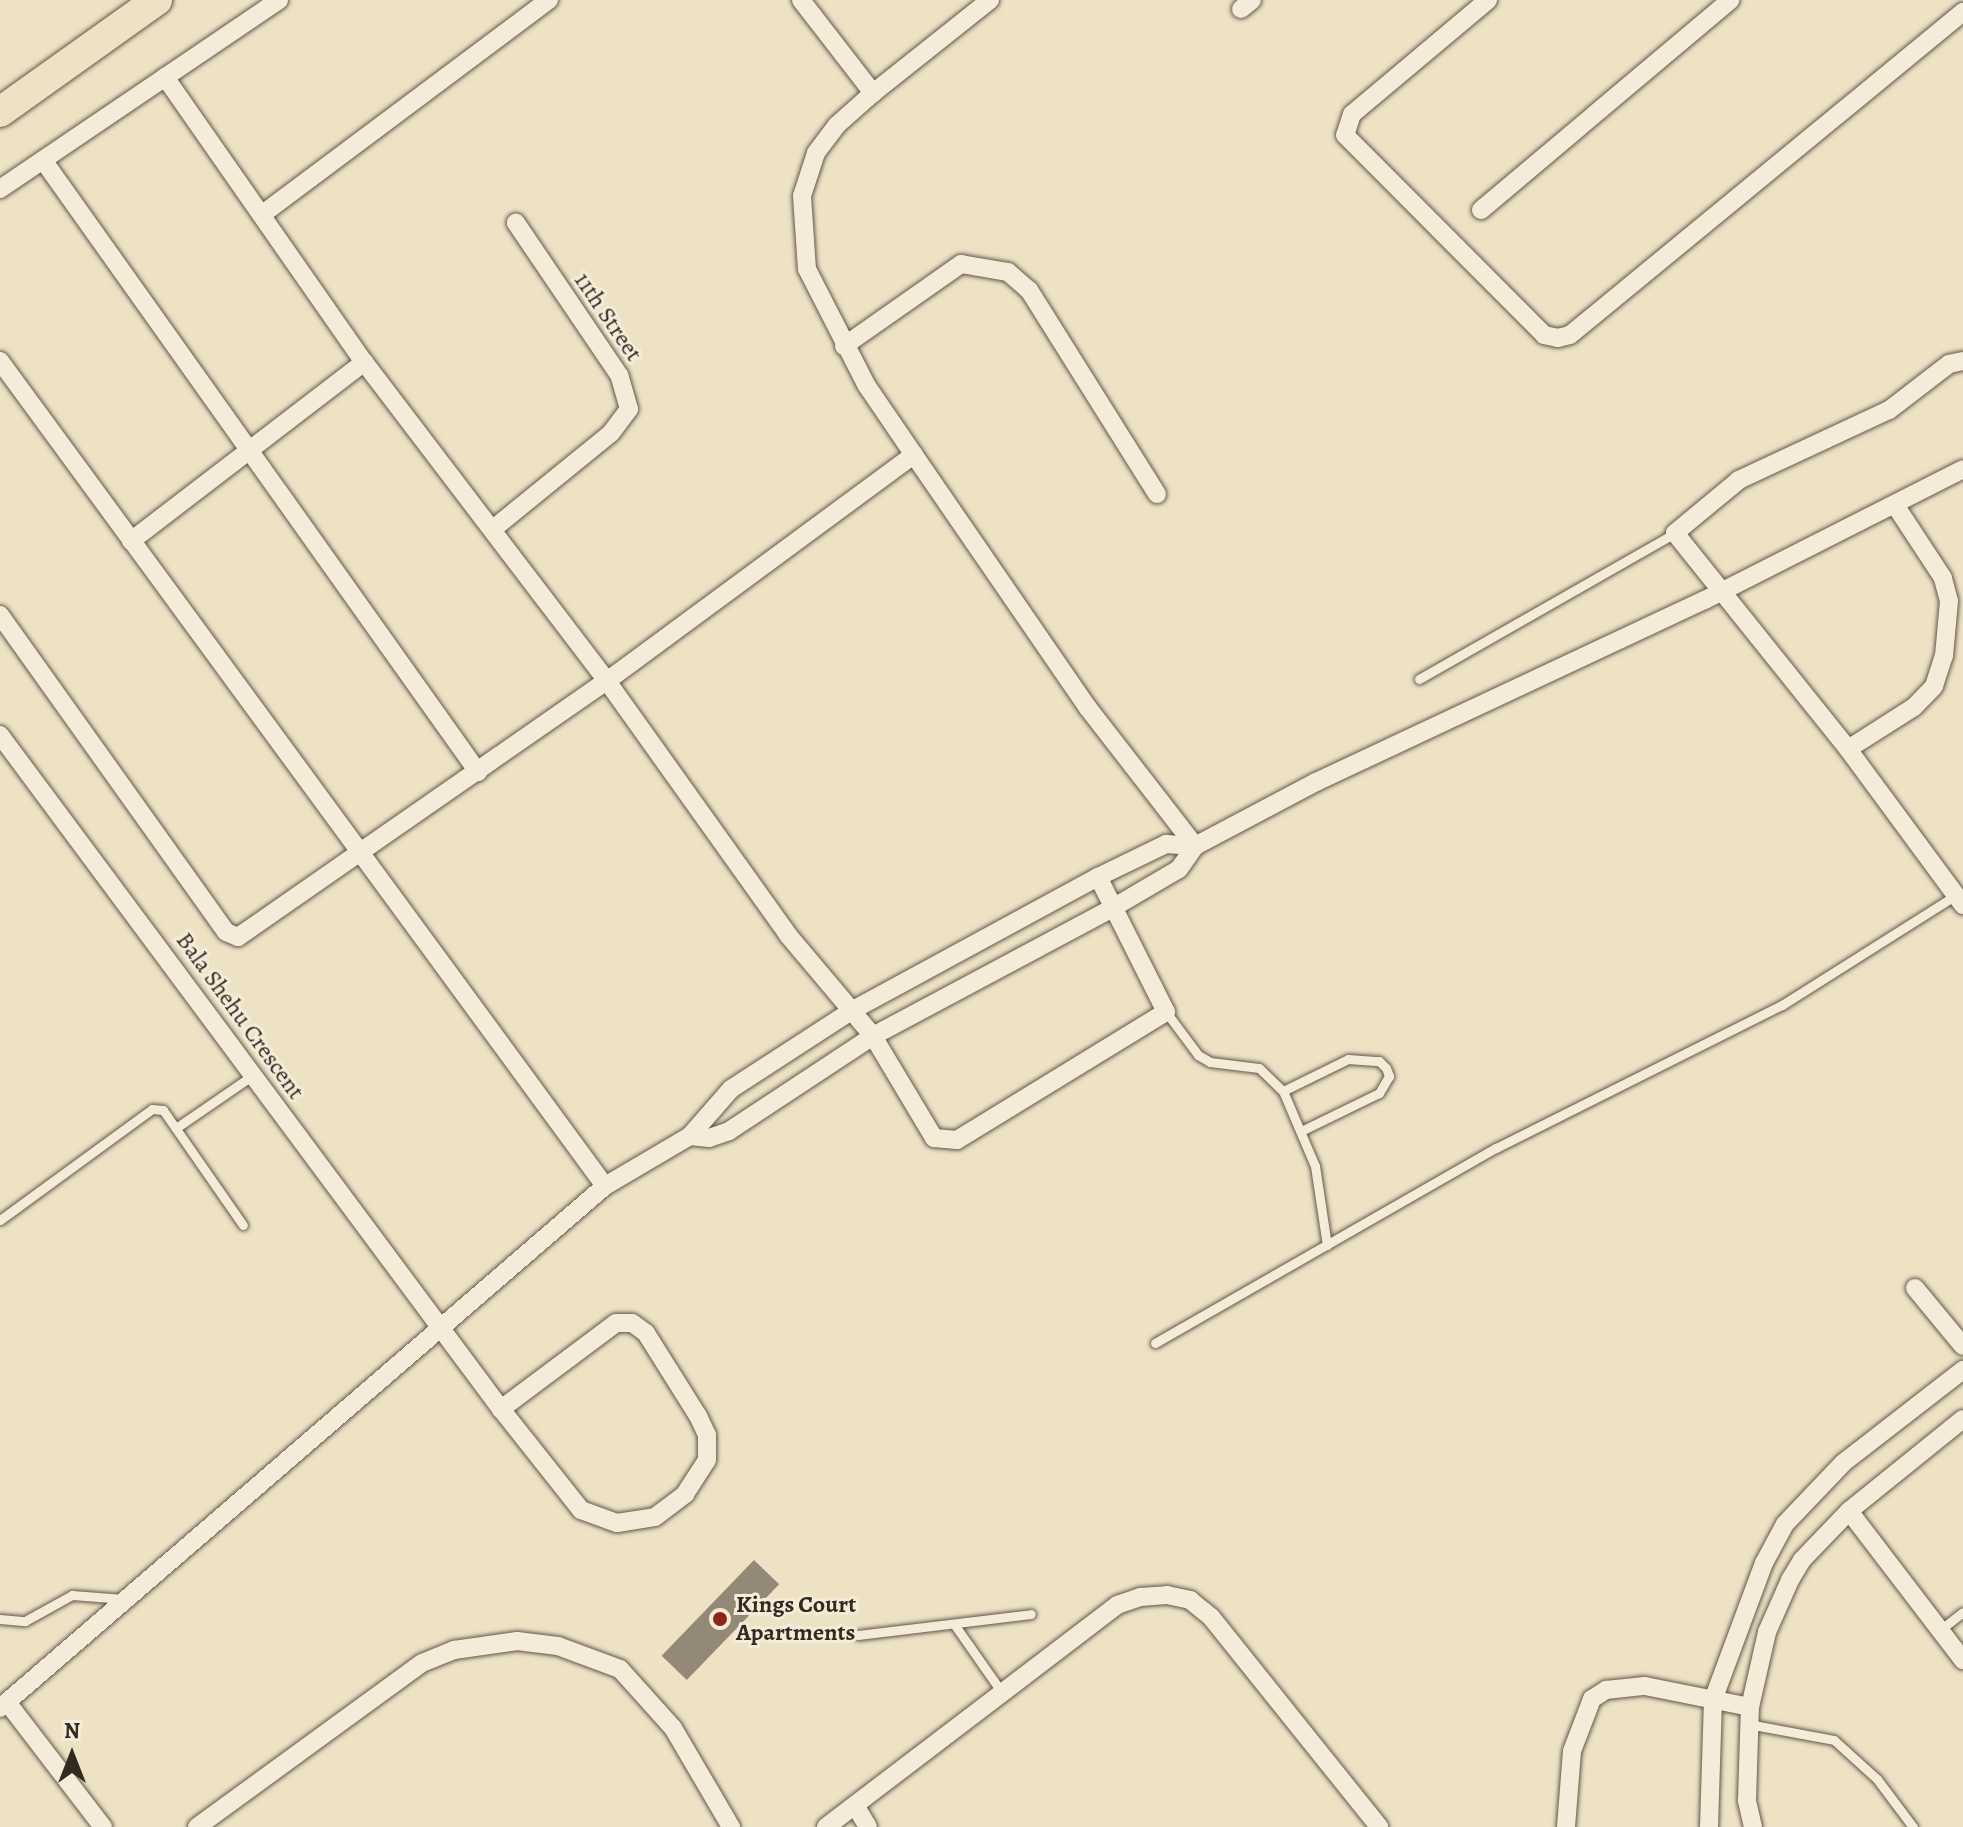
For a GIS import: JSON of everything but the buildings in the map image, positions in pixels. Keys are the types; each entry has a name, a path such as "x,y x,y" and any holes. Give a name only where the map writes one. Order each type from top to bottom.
{"main road":[{"path":"0,112 157,0"}],"street":[{"path":"0,189 279,0"},
{"path":"264,213 549,0"},
{"path":"801,0 873,93"},
{"path":"990,0 873,93 837,125 816,153 802,196 807,269 844,346 914,455 1088,708 1195,846"},
{"path":"1488,0 1352,114 1345,135 1544,335 1558,338 1570,335 1963,12"},
{"path":"1481,210 1730,0"},
{"path":"165,77 264,213 364,362 607,681 788,935 873,1036 926,1131 951,1141 1166,1012 1116,906 1098,877"},
{"path":"43,160 253,450 478,772"},
{"name":"11th Street","path":"493,529 611,433 629,409 619,375 516,223"},
{"path":"844,346 961,264 1008,272 1029,290 1157,494"},
{"path":"0,361 605,1186"},
{"path":"1960,900 1848,749 1675,533 1739,480 1889,410 1949,364 1963,361"},
{"path":"131,541 364,362"},
{"path":"0,615 226,932 238,937 253,932 607,681 914,455"},
{"path":"690,1136 709,1138 729,1131 873,1036 1116,906 1179,869 1195,846 1316,782 1720,590 1963,469"},
{"path":"1848,749 1914,707 1934,686 1944,656 1949,601 1943,578 1895,505"},
{"name":"Bala Shehu Crescent","path":"0,735 501,1409"},
{"path":"103,1827 4,1705 605,1186 690,1136 731,1089 851,1011 1098,877 1166,844 1195,846"},
{"path":"1915,1288 1963,1346"},
{"path":"616,1323 632,1323 646,1333 698,1416 707,1435 707,1460 697,1479 671,1507 637,1523 617,1523 581,1510 501,1409 616,1323"},
{"path":"1709,1827 1713,1700 1764,1563 1785,1524 1843,1463 1963,1370"},
{"path":"1753,1827 1747,1800 1749,1715 1767,1632 1790,1580 1802,1560 1849,1511 1963,1419"},
{"path":"1849,1511 1963,1660"},
{"path":"826,1827 1117,1605 1140,1597 1190,1600 1211,1617 1379,1827"},
{"path":"197,1827 411,1669 454,1650 517,1641 558,1646 620,1669 673,1728 731,1827"},
{"path":"1566,1827 1572,1751 1592,1699 1606,1690 1645,1686 1713,1700 1749,1715"},
{"path":"856,1807 868,1827"}],"lane":[{"path":"1419,679 1675,533"},
{"path":"1155,1343 1603,1092 1782,1005 1960,900"},
{"path":"1166,1012 1198,1055 1210,1062 1259,1068 1283,1091 1303,1130 1327,1245"},
{"path":"1283,1091 1348,1059 1379,1061 1386,1068 1389,1076 1379,1093 1303,1130"},
{"path":"176,1128 253,1075"},
{"path":"0,1220 152,1109 163,1110 243,1225"},
{"path":"0,1619 25,1621 72,1595 127,1599"},
{"path":"1940,1630 1963,1612"},
{"path":"858,1635 1031,1614"},
{"path":"954,1624 1001,1691"},
{"path":"1749,1715 1834,1740 1877,1779 1913,1827"}],"place":[{"name":"Kings Court Apartments","path":"720,1619"}]}
